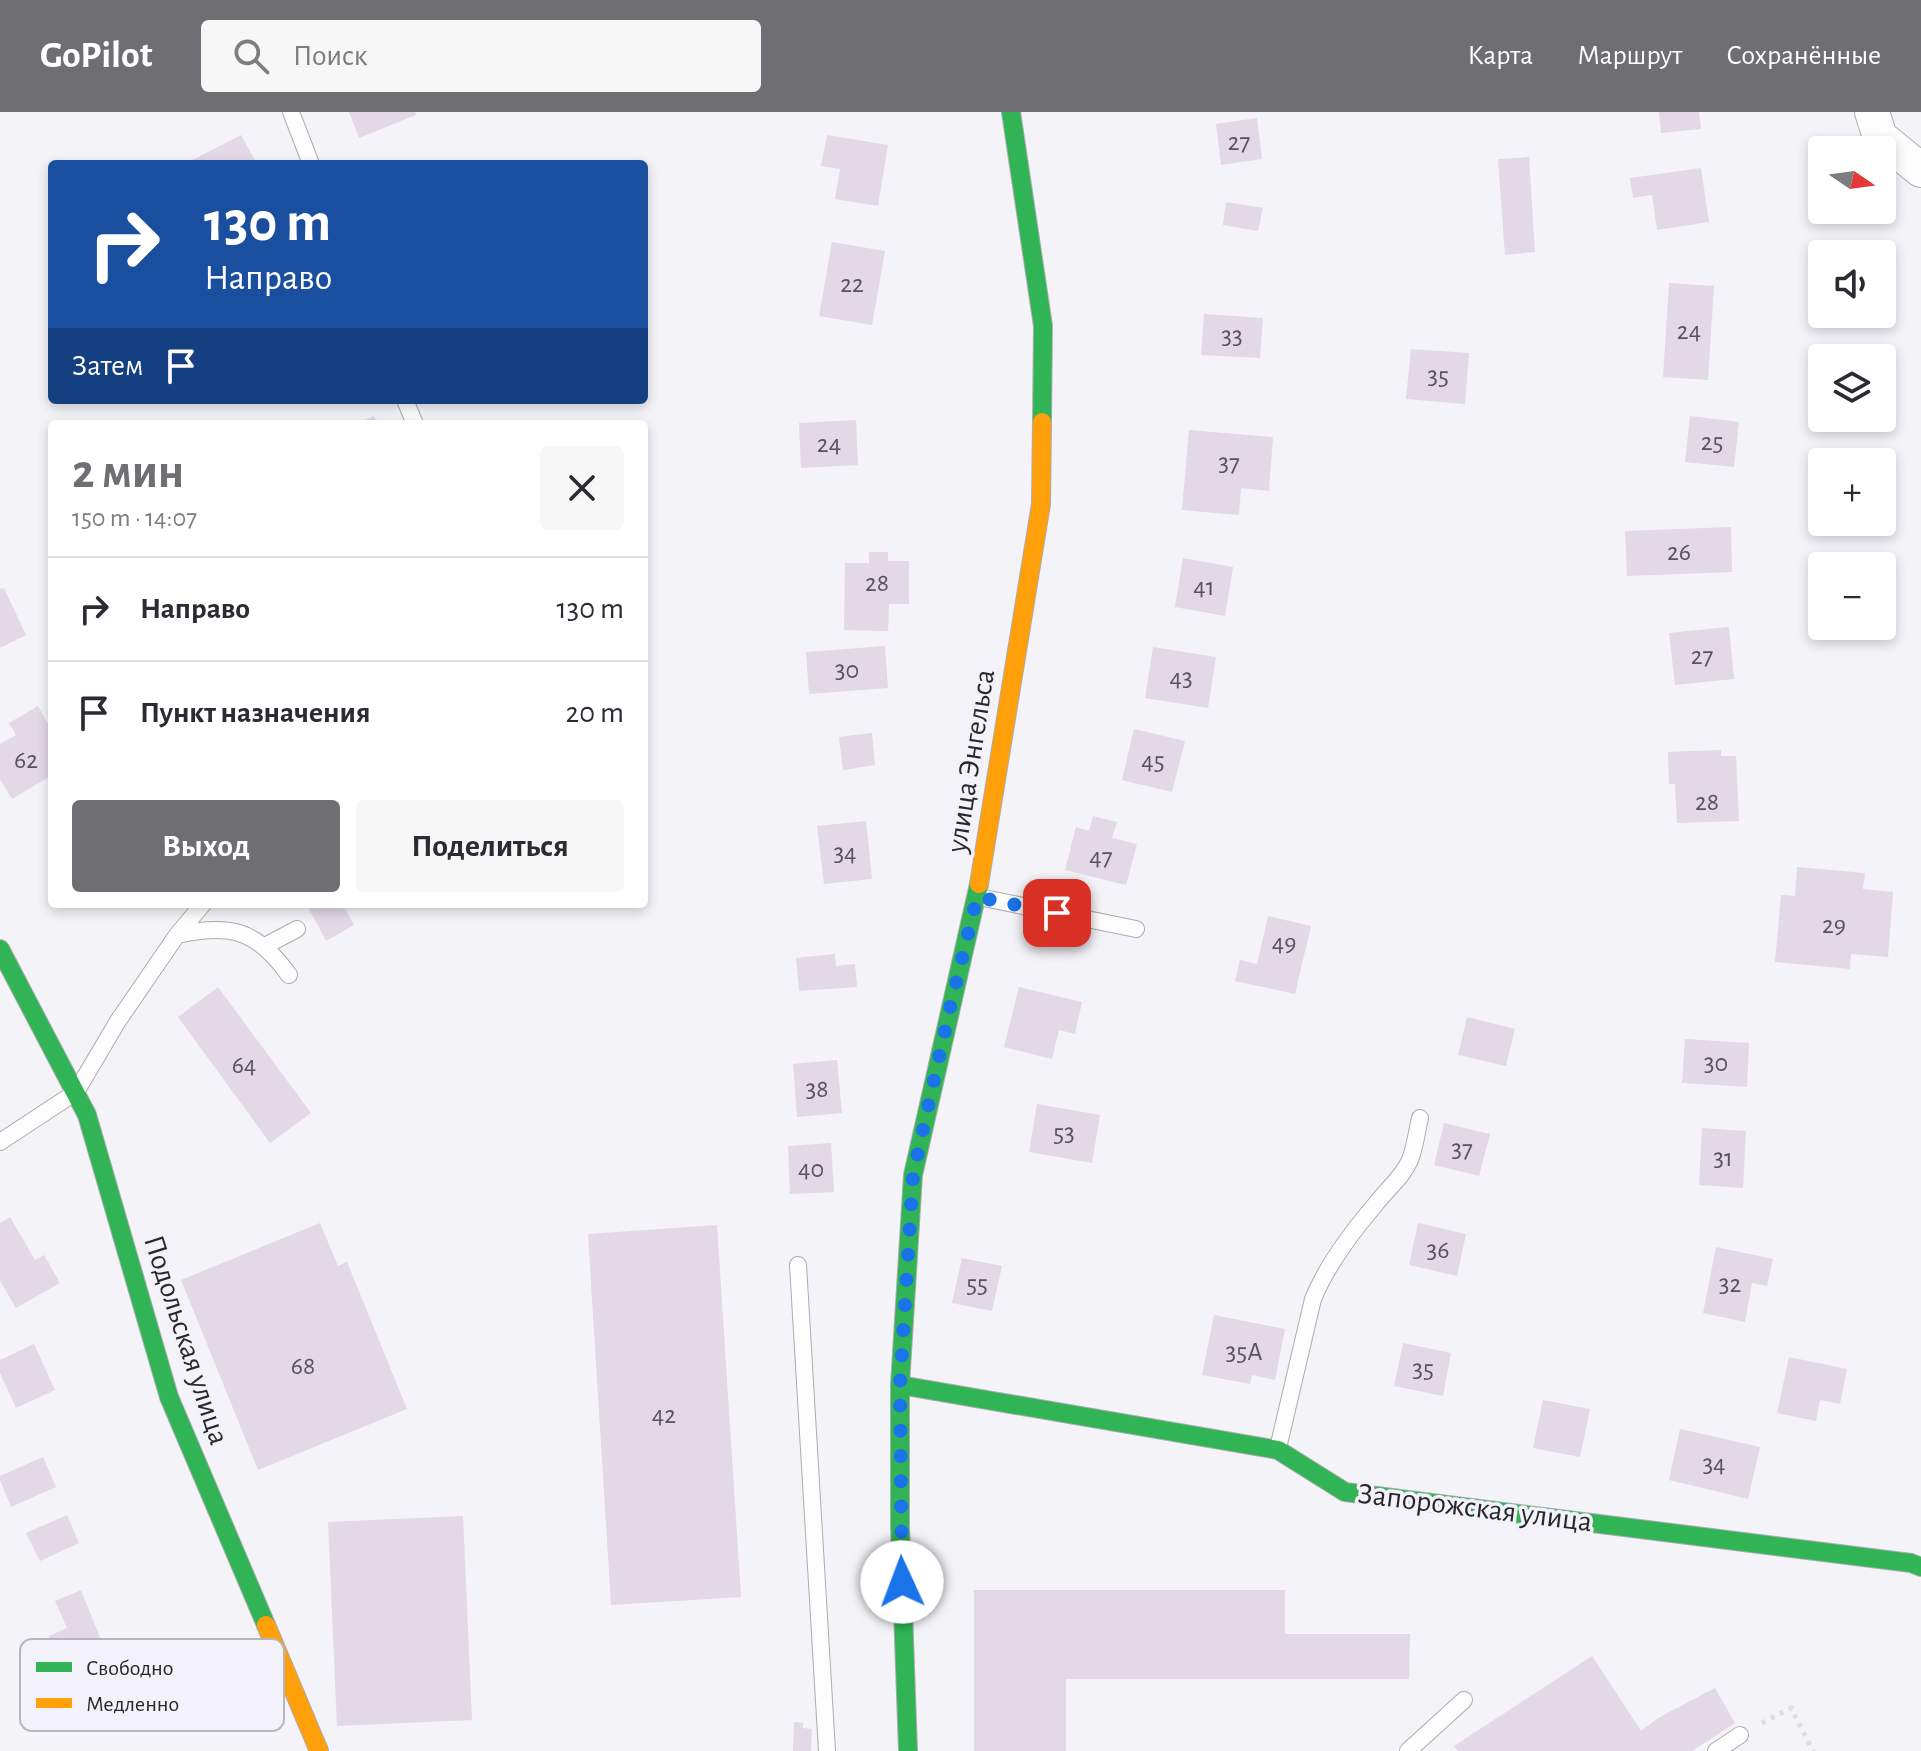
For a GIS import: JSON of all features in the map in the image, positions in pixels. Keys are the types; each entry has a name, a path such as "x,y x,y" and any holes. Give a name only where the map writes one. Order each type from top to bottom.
{"street":[{"name":"улица Энгельса","path":"908,1751 900,1526 900,1385 913,1175 977,897 1041,504 1043,326 1011,112"},
{"path":"1872,112 1880,137 1921,170"},
{"name":"Подольская улица","path":"0,949 87,1115 169,1397 272,1639"},
{"name":"Запорожская улица","path":"900,1385 1278,1450 1345,1492 1911,1563 1921,1567"},
{"name":"Подольская улица","path":"284,1668 319,1751"}],"lane":[{"path":"291,112 309,160"},
{"path":"977,897 1136,929"},
{"path":"0,1142 76,1092 118,1021 177,935 200,908"},
{"path":"177,935 214,929 248,936 276,956 289,975"},
{"path":"265,946 297,929"},
{"path":"1278,1450 1319,1283 1375,1204 1399,1178 1409,1161 1420,1118"},
{"path":"798,1265 827,1751"},
{"path":"1408,1751 1464,1700"},
{"path":"1716,1751 1740,1735"}],"path":[{"path":"1740,1735 1791,1708 1813,1751"}],"building":[{"path":"349,112 415,112 416,115 359,138"},
{"path":"1659,112 1699,112 1701,129 1661,133"},
{"path":"1257,118 1262,159 1221,165 1216,124"},
{"path":"241,135 255,160 193,160"},
{"path":"827,135 888,145 878,206 835,199 840,169 821,166"},
{"path":"1529,157 1535,252 1505,255 1498,159"},
{"path":"1701,168 1709,222 1657,230 1652,195 1633,198 1630,178"},
{"path":"1226,202 1263,208 1258,231 1223,225"},
{"path":"832,242 885,251 872,325 819,316"},
{"path":"1669,283 1714,286 1708,380 1663,377"},
{"path":"1204,314 1263,318 1260,358 1201,355"},
{"path":"1411,349 1469,353 1465,404 1406,399"},
{"path":"1690,416 1739,422 1734,467 1685,462"},
{"path":"856,420 858,465 801,468 799,423"},
{"path":"1189,430 1273,437 1269,491 1241,488 1239,515 1182,510"},
{"path":"1731,527 1732,572 1627,576 1625,531"},
{"path":"869,552 888,552 888,561 909,561 909,604 889,604 888,631 844,630 845,563 869,563"},
{"path":"1183,558 1233,567 1225,616 1175,607"},
{"path":"4,588 26,635 0,648 0,589"},
{"path":"1729,627 1734,679 1675,685 1669,633"},
{"path":"885,646 888,688 809,694 806,652"},
{"path":"1153,647 1216,657 1208,708 1145,698"},
{"path":"38,706 48,724 48,777 12,799 0,779 0,744 16,735 9,723"},
{"path":"1134,729 1185,741 1172,792 1122,780"},
{"path":"872,733 875,765 843,770 839,737"},
{"path":"1721,750 1721,756 1736,756 1739,821 1677,823 1675,784 1669,784 1668,752"},
{"path":"1093,816 1117,822 1112,838 1137,844 1126,885 1065,870 1076,827 1089,831"},
{"path":"866,821 872,879 824,884 817,826"},
{"path":"1797,867 1865,873 1863,889 1893,892 1888,957 1851,954 1850,969 1775,962 1781,895 1795,896"},
{"path":"309,908 345,908 354,925 326,941"},
{"path":"1268,916 1311,926 1295,994 1235,981 1240,960 1257,964"},
{"path":"835,954 836,966 855,964 857,987 799,991 796,958"},
{"path":"218,987 311,1113 270,1143 178,1017"},
{"path":"1019,987 1082,1002 1075,1034 1059,1030 1052,1059 1004,1047"},
{"path":"1467,1017 1515,1029 1506,1066 1458,1055"},
{"path":"1685,1039 1749,1043 1747,1087 1682,1083"},
{"path":"837,1060 842,1113 797,1117 793,1064"},
{"path":"1037,1104 1100,1115 1092,1163 1029,1152"},
{"path":"1444,1123 1490,1134 1479,1176 1434,1165"},
{"path":"1702,1128 1746,1131 1743,1188 1699,1185"},
{"path":"831,1143 834,1192 790,1194 788,1146"},
{"path":"10,1217 35,1260 44,1255 60,1283 16,1308 0,1281 0,1223"},
{"path":"320,1223 338,1266 347,1262 407,1409 258,1470 181,1280"},
{"path":"1418,1223 1466,1234 1457,1276 1409,1265"},
{"path":"717,1225 741,1597 611,1605 588,1234"},
{"path":"1716,1247 1773,1259 1767,1286 1752,1283 1745,1322 1703,1313"},
{"path":"962,1258 1002,1266 992,1311 952,1303"},
{"path":"1214,1315 1285,1329 1275,1380 1252,1375 1250,1384 1202,1375"},
{"path":"1403,1343 1451,1353 1443,1396 1394,1386"},
{"path":"34,1344 55,1390 16,1408 0,1373 0,1360"},
{"path":"1789,1357 1847,1369 1840,1404 1820,1400 1816,1421 1777,1413"},
{"path":"1543,1400 1590,1409 1580,1457 1533,1448"},
{"path":"1680,1429 1760,1447 1748,1499 1669,1480"},
{"path":"43,1457 56,1487 11,1507 0,1476"},
{"path":"67,1515 79,1543 40,1561 26,1533"},
{"path":"463,1516 472,1720 337,1726 328,1522"},
{"path":"81,1590 101,1639 50,1639 49,1636 67,1628 55,1601"},
{"path":"974,1590 1285,1590 1285,1634 1410,1634 1409,1679 1066,1679 1066,1751 974,1751"},
{"path":"1592,1656 1641,1731 1658,1718 1715,1688 1735,1723 1692,1751 1458,1751 1454,1746"},
{"path":"794,1722 812,1729 811,1751 793,1751"}],"traffic: fast":[{"path":"1011,112 1043,326 1042,422"},
{"path":"908,1751 900,1526 900,1385 913,1175 979,884"},
{"path":"0,949 87,1115 169,1397 266,1625"},
{"path":"900,1385 1278,1450 1345,1492 1911,1563 1921,1567"}],"traffic: slow":[{"path":"979,884 1041,504 1042,422"},
{"path":"266,1625 272,1639"},
{"path":"284,1668 319,1751"}],"route":[{"path":"902,1582 900,1385 913,1175 950,1008 977,897 1057,913"}]}
